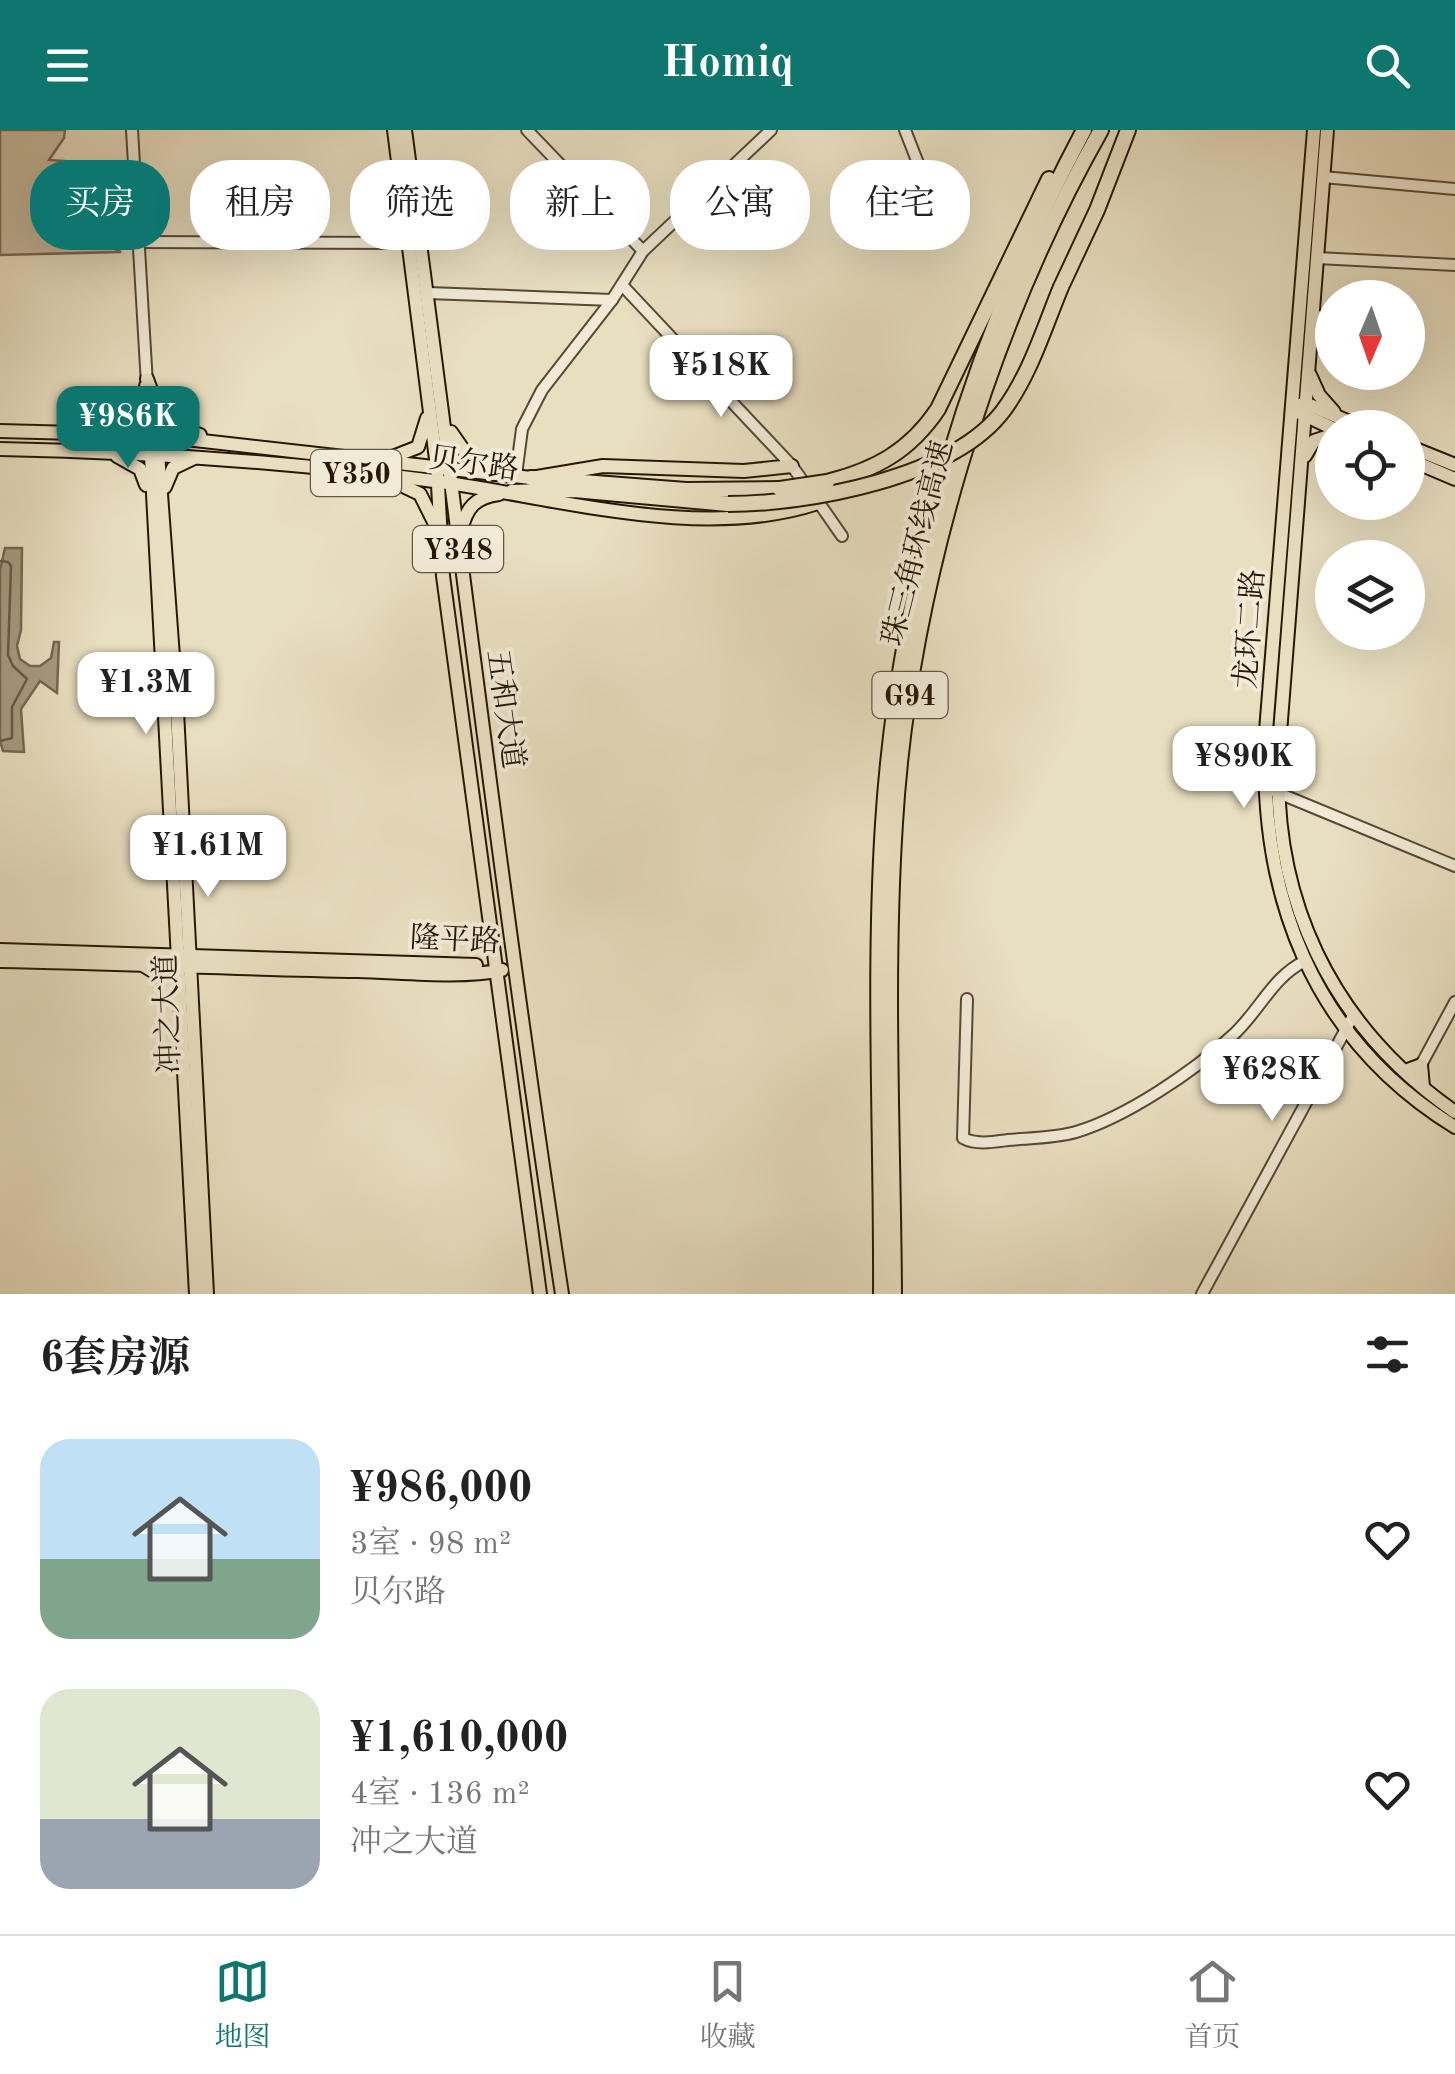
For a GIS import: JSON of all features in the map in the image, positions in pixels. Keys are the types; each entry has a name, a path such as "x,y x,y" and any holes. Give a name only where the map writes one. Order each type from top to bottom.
{"highway":[{"path":"524,477 686,490 780,489 826,482 890,460 926,427 938,409 1016,244 1076,130"},
{"name":"珠三角环线高速","path":"881,1294 879,917 886,780 903,664 931,529 976,376 1019,266 1084,130"},
{"name":"珠三角环线高速","path":"894,1294 895,822 916,656 956,481 1000,352 1052,230 1101,130"},
{"path":"512,492 553,490 758,504 829,494 888,478 964,446 993,422 1013,396 1097,210 1128,130"}],"main road":[{"name":"五和大道","path":"394,130 398,160"},
{"name":"五和大道","path":"405,130 444,412 441,542 540,1294"},
{"name":"龙环二路","path":"1314,130 1301,202 1312,316 1271,792 1297,906 1350,1022 1455,1112"},
{"name":"龙环二路","path":"1327,130 1323,177 1304,257 1291,408 1271,792 1276,880 1305,961 1398,1083 1455,1127"},
{"name":"五和大道","path":"410,250 429,406 442,472"},
{"path":"1308,362 1316,392 1326,410"},
{"path":"97,433 136,421 144,405 147,379"},
{"path":"147,379 157,406 172,424 221,442"},
{"path":"371,459 398,457 418,447 429,406"},
{"path":"1291,408 1315,415"},
{"path":"444,412 453,438 469,458 524,477"},
{"name":"贝尔路","path":"0,431 150,434 371,459 442,472 452,484 678,517 745,520 784,514 818,503"},
{"name":"冲之大道","path":"150,434 184,960 196,1294"},
{"path":"1300,472 1315,440"},
{"name":"贝尔路","path":"0,449 200,456 366,474 442,472 524,477 603,466 744,471 792,466"},
{"path":"95,451 121,457 140,469 157,508"},
{"path":"1425,453 1455,465"},
{"path":"157,508 173,468 200,456"},
{"path":"1425,466 1455,479"},
{"path":"366,474 420,494 428,504 441,542"},
{"name":"五和大道","path":"452,484 514,967 562,1294"},
{"path":"458,547 468,508 488,496 512,492"},
{"path":"181,912 170,938 137,958 166,981 185,1005 202,977 231,964"},
{"path":"181,912 203,947 231,964"},
{"path":"489,919 481,952 461,968 487,984 502,1018"},
{"name":"隆平路","path":"0,950 231,964 514,967"},
{"name":"隆平路","path":"0,961 137,958"},
{"name":"冲之大道","path":"185,1005 207,1294"},
{"path":"1404,1070 1421,1065 1423,1087"}],"street":[{"name":"冲之大道","path":"132,130 134,160"},
{"path":"527,130 643,251"},
{"path":"524,477 522,429 542,390 612,300 643,251 771,130"},
{"path":"905,130 917,160"},
{"path":"1323,177 1455,190"},
{"path":"170,242 350,244"},
{"name":"冲之大道","path":"139,250 150,434"},
{"path":"1304,257 1455,265"},
{"path":"622,285 792,466 842,536"},
{"path":"1286,290 1301,291"},
{"path":"428,294 612,300"},
{"path":"1271,792 1455,866"},
{"path":"967,1000 963,1138 975,1142 1036,1138 1090,1126 1162,1087 1232,1036 1277,980 1305,961"},
{"path":"1421,1065 1455,1002"},
{"path":"1202,1294 1350,1022"}],"shaded area":[{"path":"0,130 65,130 49,160 30,160 30,250 121,252 0,255"}],"water":[{"path":"5,548 22,548 21,630 17,646 20,659 30,666 40,666 51,658 54,642 59,642 57,693 40,681 21,709 24,752 3,751 0,741 0,570"}]}
